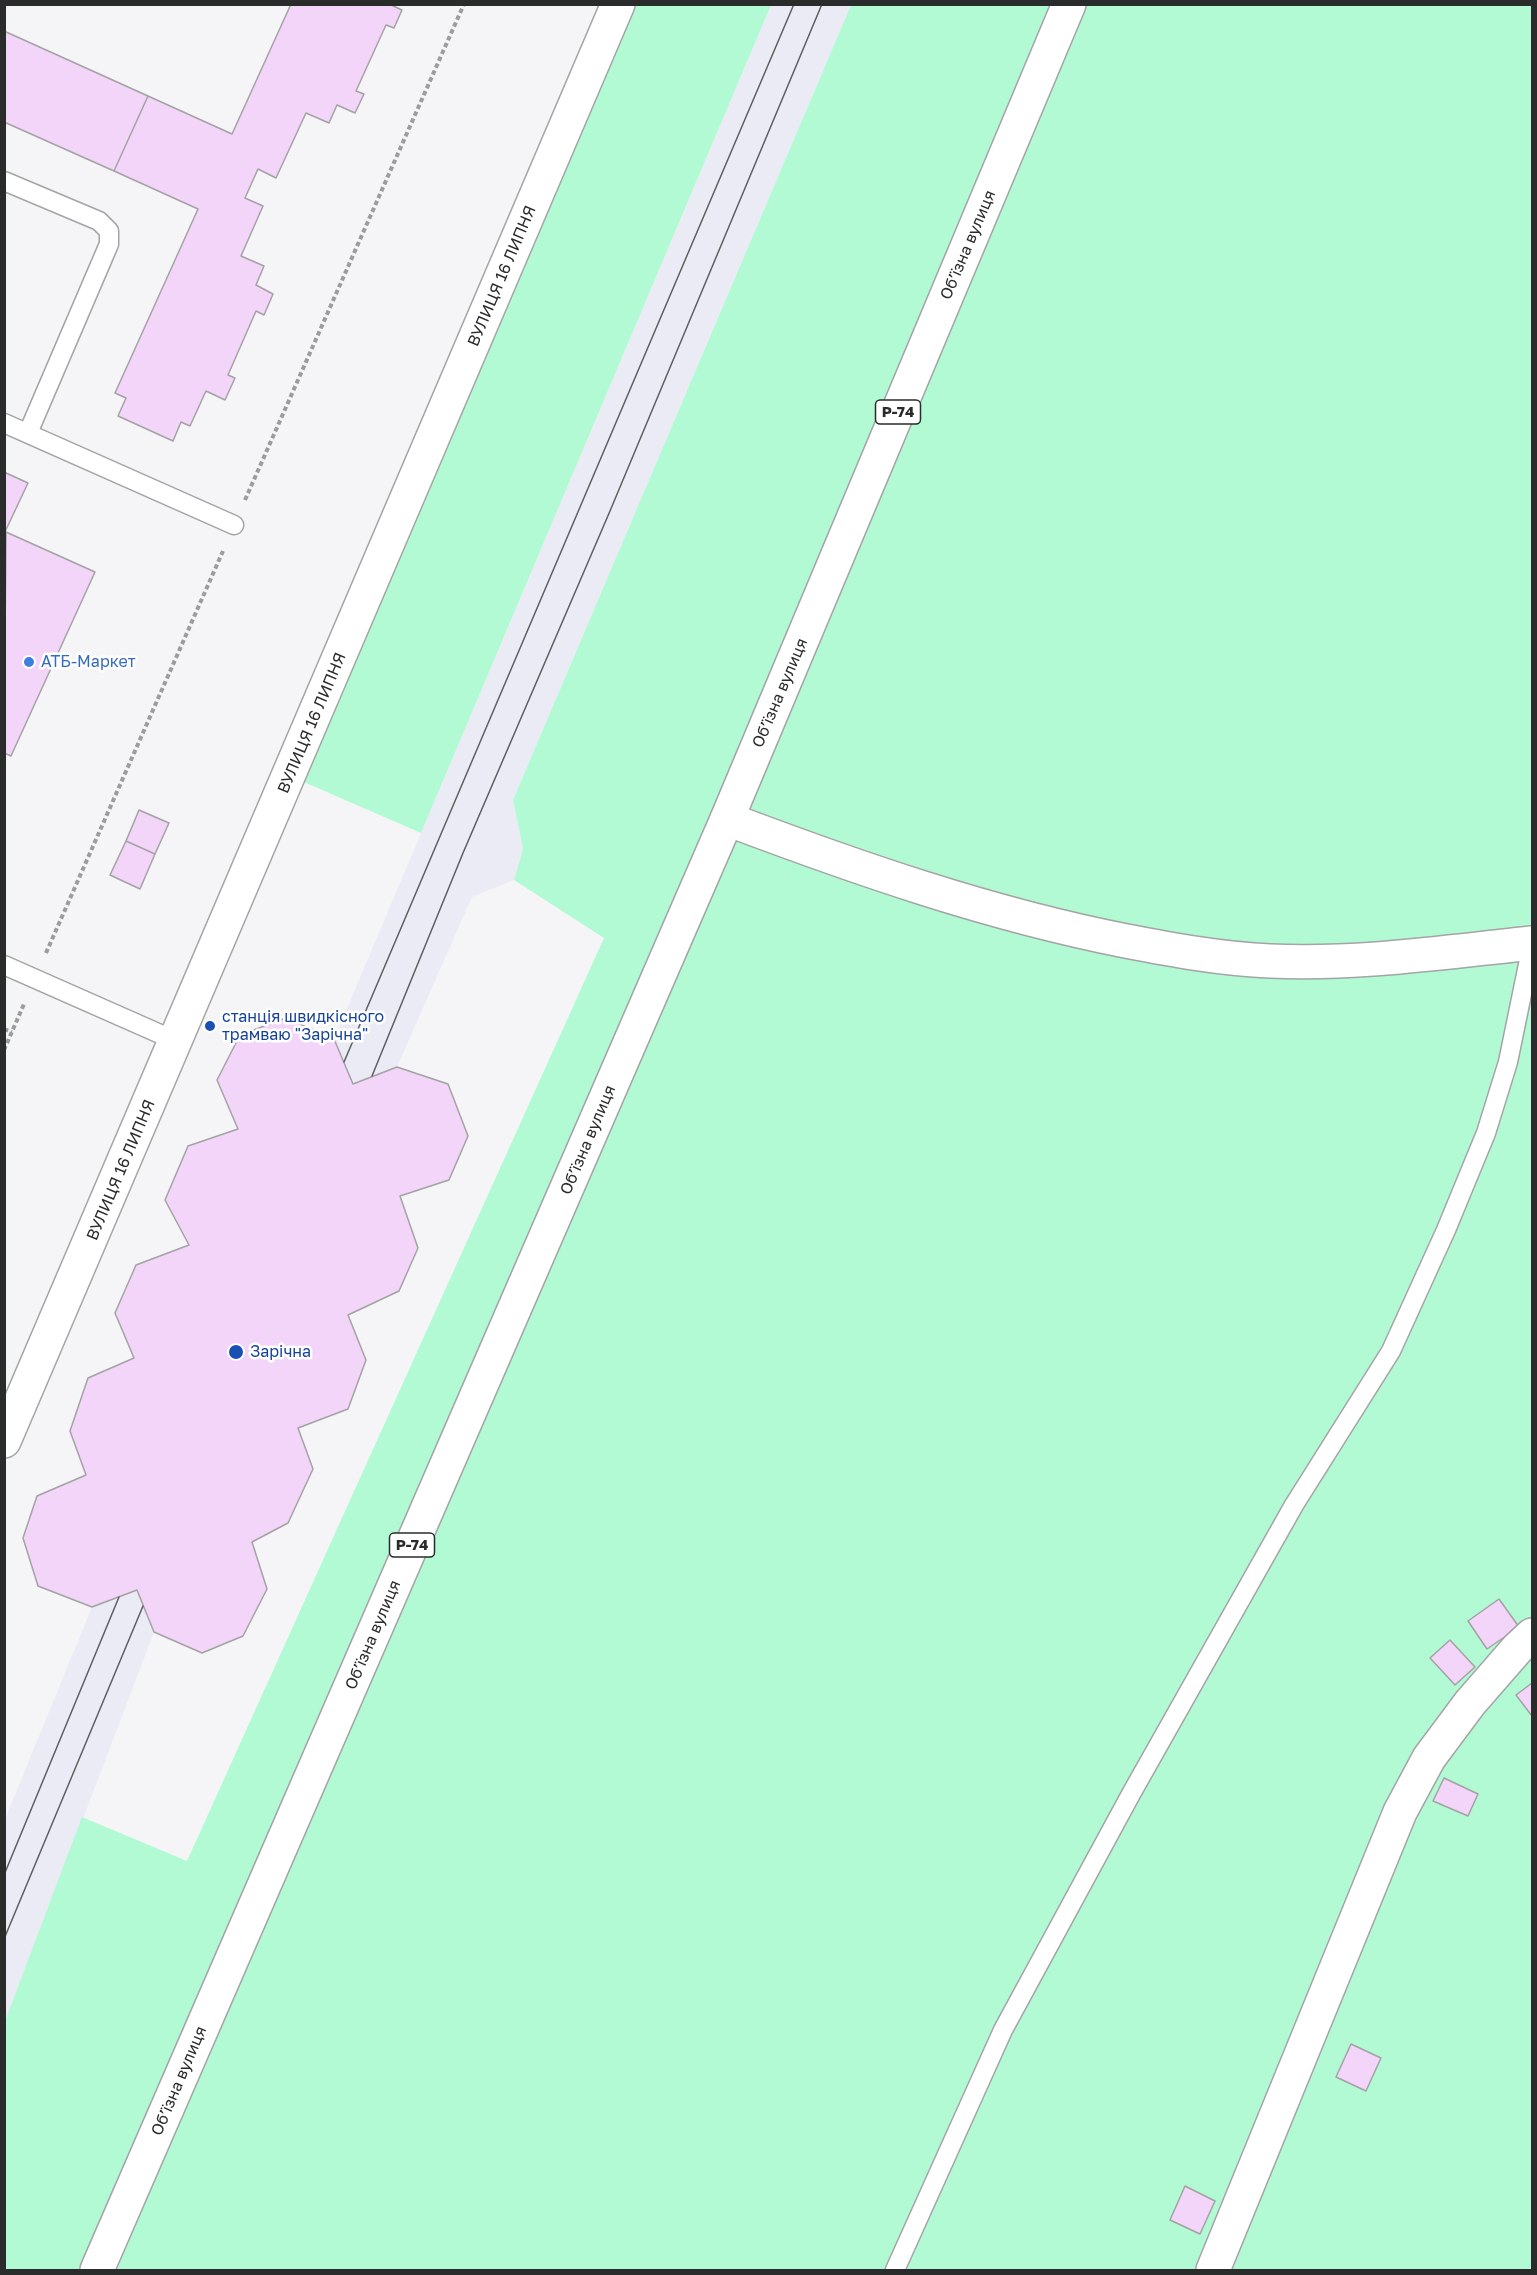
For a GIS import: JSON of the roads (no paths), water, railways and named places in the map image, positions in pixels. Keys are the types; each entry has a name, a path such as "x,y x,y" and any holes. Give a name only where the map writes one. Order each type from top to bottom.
{"main road":[{"name":"ВУЛИЦЯ 16 ЛИПНЯ","path":"4,1441 618,4"},
{"name":"Обʼїзна вулиця","path":"97,2271 727,819 1069,4"},
{"path":"727,819 866,871 1003,912 1077,931 1172,950 1269,961 1377,960 1533,944"},
{"path":"1213,2271 1400,1812 1436,1749 1470,1703 1517,1649 1533,1635"}],"lane":[{"path":"4,181 99,221 109,231 109,244 28,433"},
{"path":"4,423 234,525"},
{"path":"895,2271 1020,1999 1131,1794 1294,1504 1391,1351 1446,1230 1486,1133 1508,1062 1533,944"},
{"path":"4,965 176,1041"}],"tram line":[{"path":"344,1062 794,4"},
{"path":"372,1076 463,853 610,511 822,4"},
{"path":"4,1875 119,1597"},
{"path":"4,1939 143,1606"}],"place":[{"name":"АТБ-Маркет","path":"29,662"},
{"name":"станція швидкісного трамваю \"Зарічна\"","path":"210,1026"},
{"name":"Зарічна","path":"236,1352"}]}
